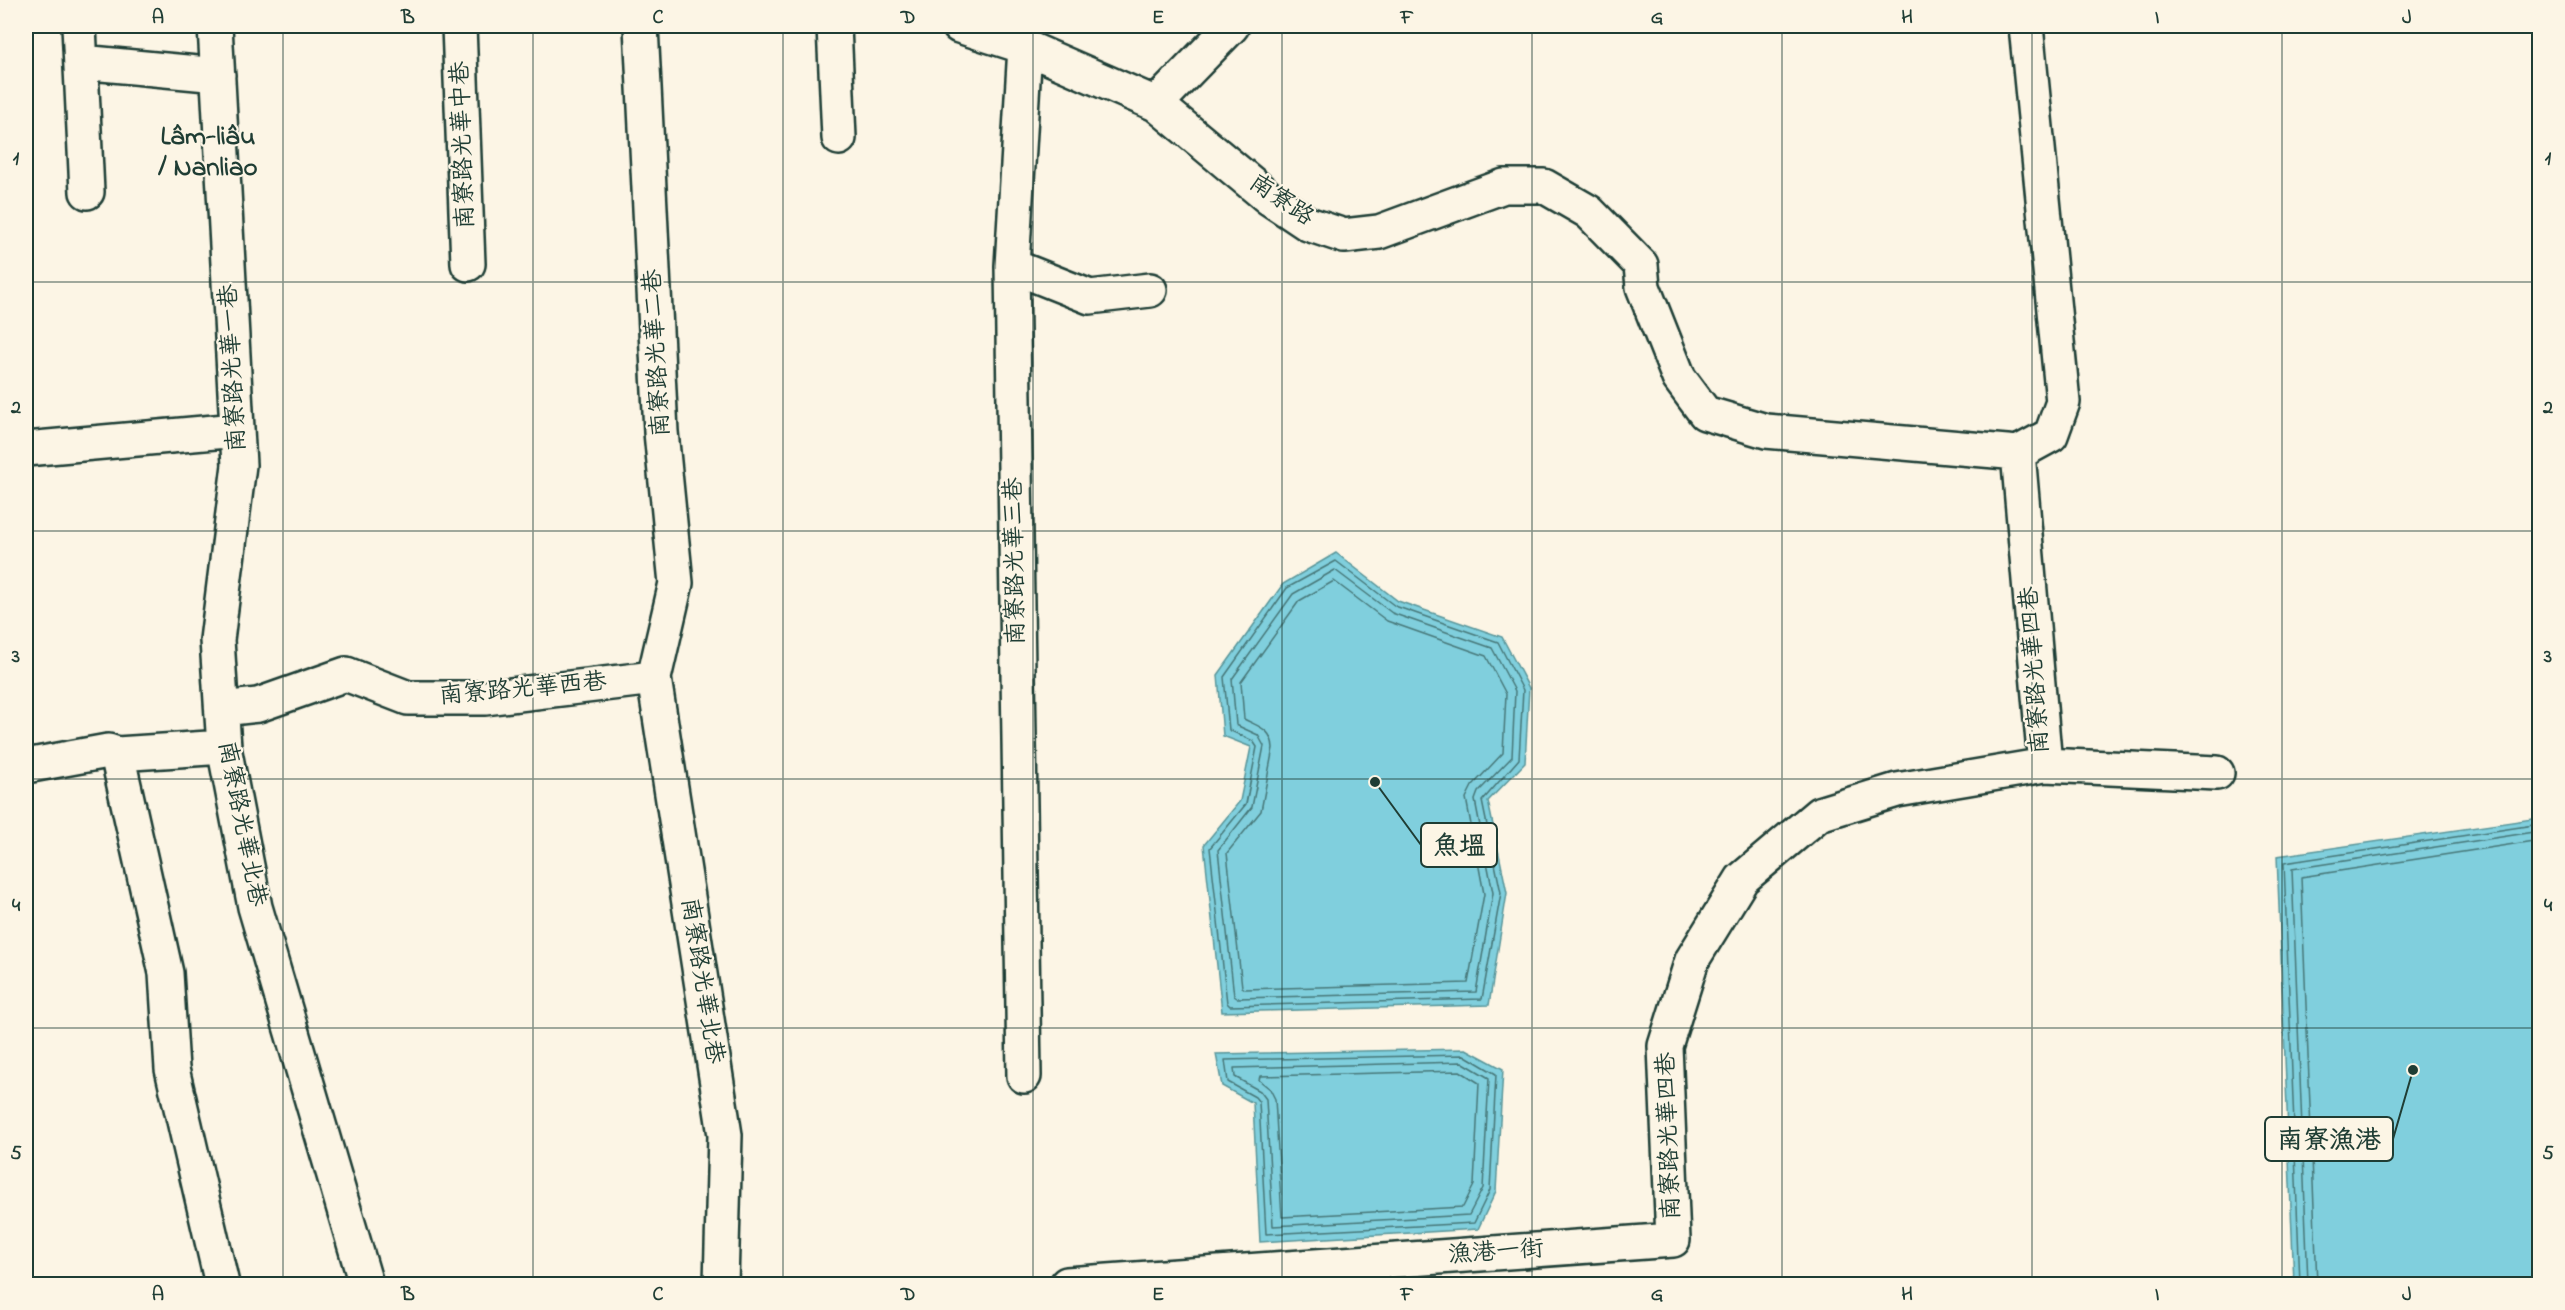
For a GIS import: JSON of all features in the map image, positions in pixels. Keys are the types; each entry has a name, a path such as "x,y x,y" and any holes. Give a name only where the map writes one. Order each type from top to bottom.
{"street":[{"path":"79,26 87,192"},
{"name":"南寮路光華一巷","path":"215,26 238,465 217,640 222,709"},
{"name":"南寮路光華中巷","path":"459,26 468,264"},
{"name":"南寮路光華二巷","path":"641,26 661,432 675,584 654,678"},
{"path":"834,26 839,138"},
{"name":"南寮路","path":"959,26 1025,47 1156,104 1269,198 1308,224 1344,236 1379,232 1504,186 1544,186 1589,212 1641,265 1643,287 1679,378 1705,413 1766,431 2018,453"},
{"path":"1156,104 1232,26"},
{"path":"2018,453 2051,435 2063,402 2026,26"},
{"name":"南寮路光華三巷","path":"1024,1076 1012,266 1025,47"},
{"path":"81,62 218,75"},
{"path":"1012,266 1090,297 1150,290"},
{"path":"26,449 237,430"},
{"name":"南寮路光華四巷","path":"1673,1240 1665,1046 1692,960 1742,879 1820,814 1897,790 2045,765 2018,453"},
{"name":"南寮路光華西巷","path":"222,709 258,705 346,674 408,698 485,698 654,678"},
{"name":"南寮路光華北巷","path":"654,678 725,1135 721,1284"},
{"name":"南寮路光華北巷","path":"222,709 224,747 255,907 366,1284"},
{"path":"26,766 108,751 117,754 224,747"},
{"path":"117,754 166,973 172,1069 222,1284"},
{"path":"2045,765 2217,773"},
{"name":"漁港一街","path":"1067,1284 1673,1240"}],"water":[{"path":"1336,553 1398,601 1502,637 1529,688 1525,763 1488,801 1507,893 1489,1005 1222,1012 1204,845 1240,801 1251,747 1223,736 1218,675 1283,584"},
{"path":"2539,818 2539,1284 2294,1284 2277,856"},
{"path":"1466,1049 1503,1069 1496,1191 1478,1229 1260,1242 1253,1103 1222,1086 1216,1054"}],"place":[{"name":"魚塭","path":"1375,782"},
{"name":"南寮漁港","path":"2413,1070"}],"district":[{"name":"Lâm-liâu / Nanliao","path":"208,152"}]}
